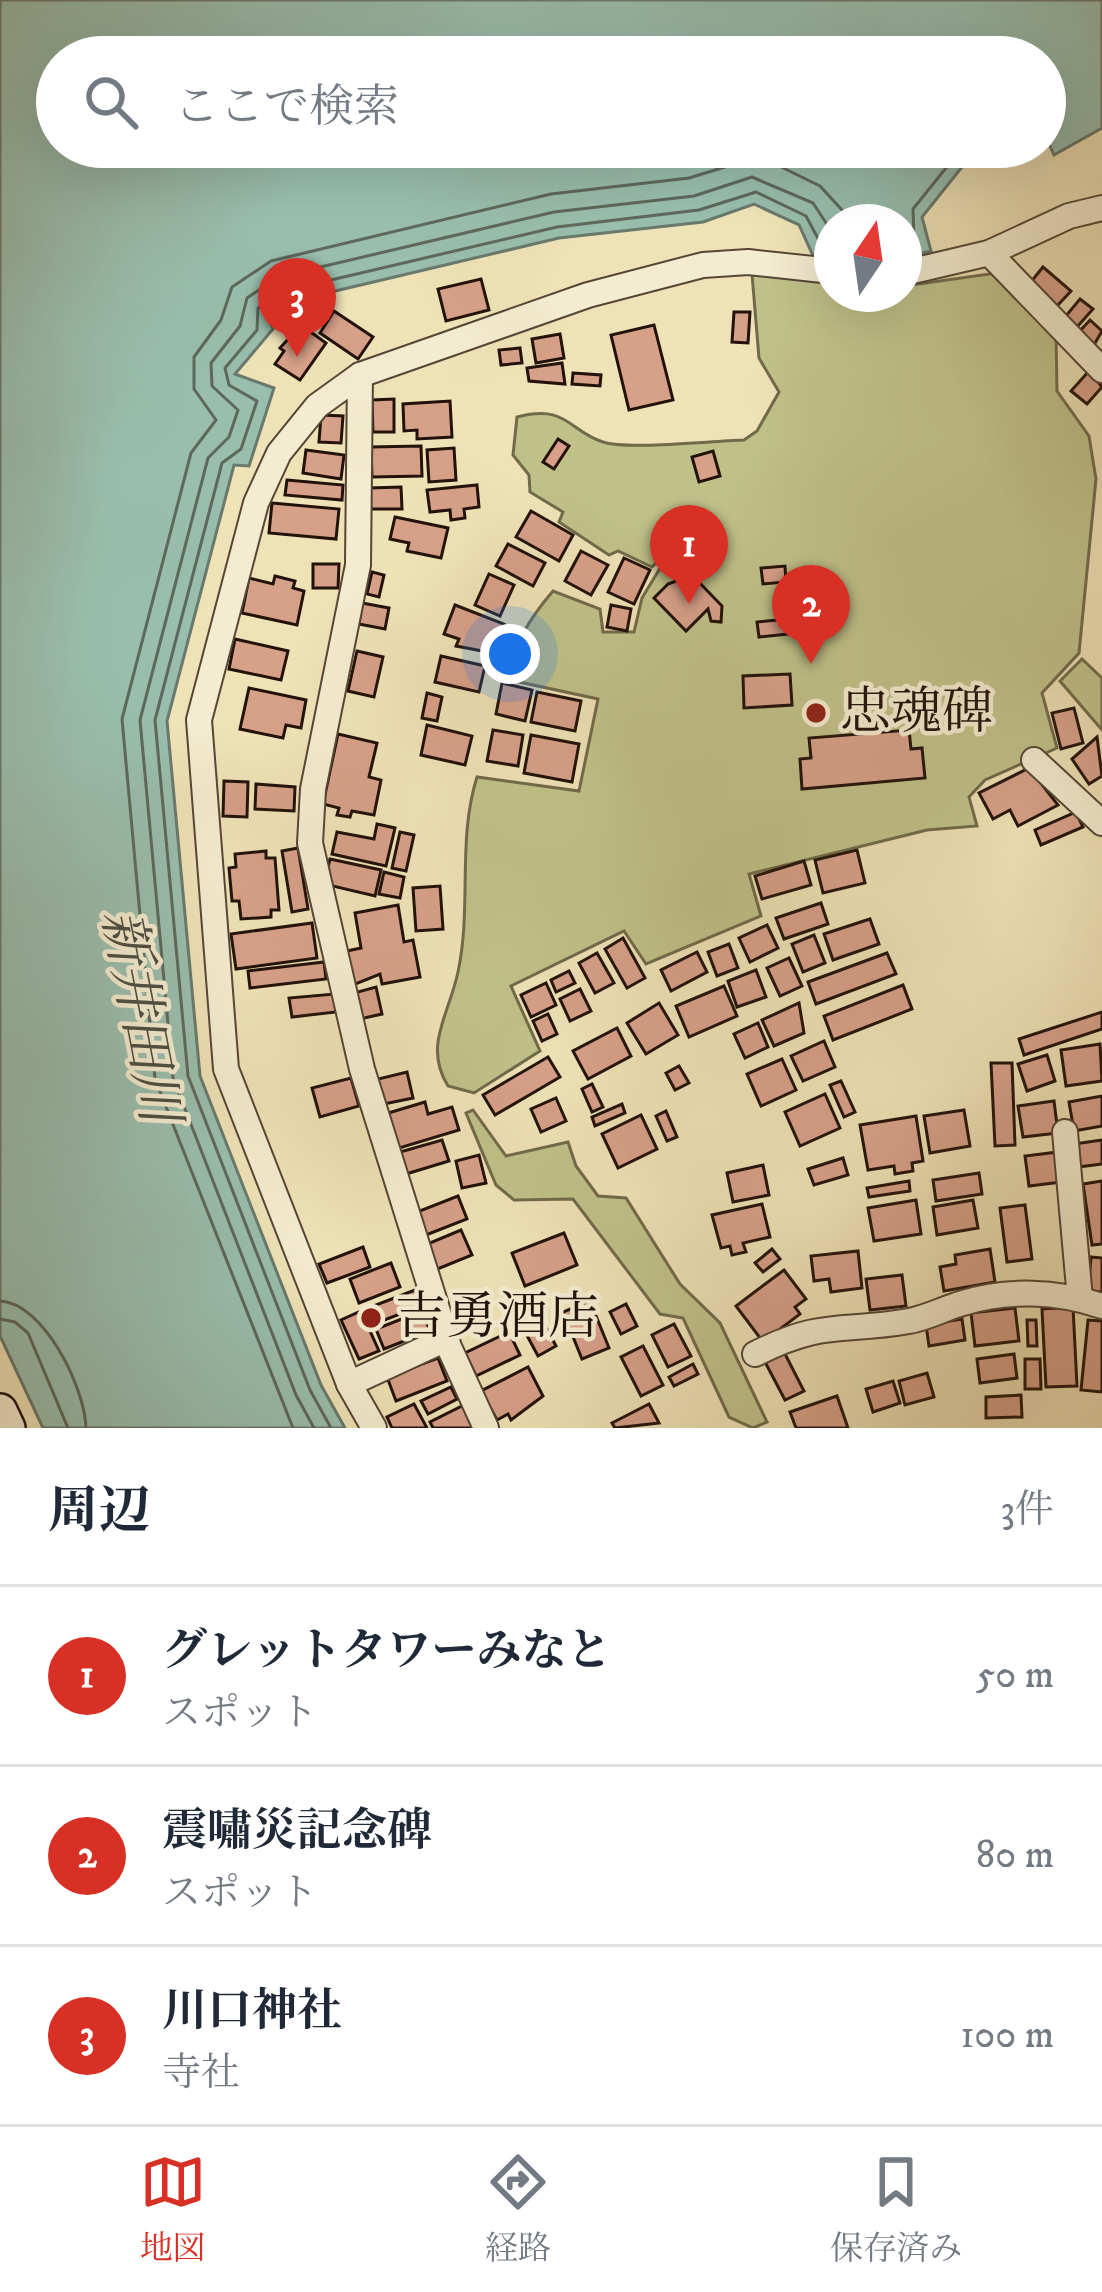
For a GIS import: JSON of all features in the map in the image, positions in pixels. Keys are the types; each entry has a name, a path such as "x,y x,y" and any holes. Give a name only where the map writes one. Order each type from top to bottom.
{"street":[{"path":"922,269 989,254 1070,216 1102,208"},
{"path":"989,254 1102,370"},
{"path":"374,1428 349,1384 226,1069 199,720 256,503 279,453 317,406 360,375 588,295 703,265 748,262 814,269"},
{"path":"360,375 358,565 313,789 310,843 362,1069 446,1339 486,1428"},
{"path":"1034,760 1102,823"},
{"path":"754,1354 796,1333 829,1325 910,1321 969,1301 1028,1292 1091,1302 1065,1132"},
{"path":"349,1384 446,1339"},
{"path":"0,1412 8,1428"}],"green space":[{"path":"996,273 1056,336 1057,391 1089,436 1096,479 1079,653 1042,693 1057,748 985,780 969,797 977,826 927,830 749,874 761,916 646,964 624,931 511,986 540,1051 474,1093 448,1086 438,1044 462,948 468,825 477,777 579,791 598,699 505,679 513,654 553,591 600,609 603,632 634,632 642,598 662,565 657,562 652,567 618,551 609,555 559,522 563,512 530,492 529,475 513,455 517,417 557,416 591,437 615,444 744,440 757,431 779,392 759,358 752,274 814,281 814,312 922,312 922,283"},
{"path":"1082,659 1102,678 1102,730 1060,681"},
{"path":"473,1110 506,1156 568,1142 576,1166 598,1196 626,1198 680,1284 720,1323 767,1422 753,1428 729,1417 683,1318 660,1314 573,1199 514,1200 496,1185 466,1113"}],"water":[{"name":"新井田川","path":"0,0 1102,0 1102,128 1066,148 1066,36 36,36 36,168 961,168 922,217 922,204 814,204 814,258 799,225 754,204 703,222 559,238 289,302 267,316 273,329 235,374 274,388 249,466 234,465 167,721 200,1076 321,1385 345,1428 43,1428 0,1336"},
{"path":"922,217 931,251 922,253"}],"building":[{"path":"1043,267 1071,291 1057,306 1030,283"},
{"path":"481,279 489,310 446,321 438,289"},
{"path":"1080,299 1093,309 1077,327 1065,317"},
{"path":"334,311 373,337 358,359 320,333"},
{"path":"734,312 750,312 748,343 732,342"},
{"path":"1090,320 1102,331 1094,345 1079,332"},
{"path":"301,325 326,343 300,380 275,364 284,351 280,348"},
{"path":"654,325 673,400 629,410 611,335"},
{"path":"560,334 564,358 536,363 532,339"},
{"path":"520,348 522,363 501,365 499,350"},
{"path":"562,363 565,384 529,381 527,368"},
{"path":"1089,371 1102,387 1087,404 1071,391"},
{"path":"573,373 601,375 600,386 572,384"},
{"path":"394,399 394,432 373,432 372,400"},
{"path":"450,401 452,437 417,439 417,430 404,431 403,404"},
{"path":"321,415 343,416 341,443 319,442"},
{"path":"558,439 569,446 554,469 543,462"},
{"path":"421,446 422,476 372,477 371,447"},
{"path":"454,448 456,480 429,482 427,450"},
{"path":"306,450 344,455 341,479 303,473"},
{"path":"713,451 720,476 699,482 692,457"},
{"path":"287,480 343,485 342,500 285,495"},
{"path":"477,485 479,507 464,509 465,518 451,520 450,510 430,512 427,490"},
{"path":"401,487 402,509 370,509 369,488"},
{"path":"272,503 339,509 336,539 269,533"},
{"path":"531,511 573,535 559,561 516,537"},
{"path":"395,517 448,528 441,558 407,551 409,543 390,539"},
{"path":"508,544 545,563 533,586 496,566"},
{"path":"581,551 608,565 591,595 565,581"},
{"path":"624,558 650,570 634,604 608,592"},
{"path":"313,564 339,564 338,588 313,588"},
{"path":"785,566 786,582 763,584 761,568"},
{"path":"372,572 384,575 379,597 367,594"},
{"path":"489,574 514,585 500,616 475,605"},
{"path":"692,575 722,606 721,622 711,621 708,609 686,631 654,598 668,584"},
{"path":"275,576 295,581 293,588 304,591 297,625 242,613 249,578 273,584"},
{"path":"362,603 389,608 385,629 359,624"},
{"path":"455,605 504,624 493,653 456,646 459,639 444,634"},
{"path":"611,605 631,609 627,631 607,627"},
{"path":"788,619 789,634 759,637 757,622"},
{"path":"235,639 288,651 281,680 229,669"},
{"path":"357,651 383,657 374,697 348,691"},
{"path":"441,656 485,666 479,692 435,682"},
{"path":"790,674 792,705 744,708 743,676"},
{"path":"502,683 532,690 525,721 496,714"},
{"path":"249,688 306,700 301,728 286,725 283,738 240,729"},
{"path":"537,692 581,701 575,731 531,722"},
{"path":"427,693 442,697 437,721 422,718"},
{"path":"1074,708 1083,743 1061,749 1052,713"},
{"path":"427,725 472,736 465,765 421,755"},
{"path":"493,730 523,735 518,766 487,761"},
{"path":"909,730 911,749 922,748 925,778 802,789 800,759 811,758 809,738"},
{"path":"338,734 377,743 369,777 381,780 374,815 352,811 350,817 337,815 339,808 323,804"},
{"path":"531,735 579,744 572,782 524,773"},
{"path":"1097,737 1102,776 1089,784 1072,759"},
{"path":"1029,768 1058,805 1018,826 1010,810 993,819 979,793"},
{"path":"224,781 248,782 247,817 223,816"},
{"path":"256,784 295,787 294,811 255,809"},
{"path":"1076,812 1083,827 1041,845 1035,830"},
{"path":"377,824 395,828 386,866 332,854 337,832 374,839"},
{"path":"400,832 414,835 406,871 392,868"},
{"path":"298,848 308,909 292,912 282,851"},
{"path":"857,850 865,883 823,893 815,860"},
{"path":"266,851 266,858 275,858 279,910 271,910 271,917 241,919 239,901 232,901 229,868 236,867 235,854"},
{"path":"330,859 381,870 375,896 324,884"},
{"path":"804,861 811,885 762,899 755,876"},
{"path":"384,872 404,877 400,898 379,894"},
{"path":"440,886 443,929 416,931 413,888"},
{"path":"821,903 828,924 784,939 776,918"},
{"path":"398,905 404,942 413,940 420,977 382,984 380,974 353,985 347,951 361,948 355,913"},
{"path":"870,919 879,944 833,960 824,934"},
{"path":"312,923 317,958 236,969 231,934"},
{"path":"767,925 778,948 750,962 739,938"},
{"path":"814,935 825,963 803,972 792,944"},
{"path":"623,938 645,978 627,988 605,949"},
{"path":"729,944 738,968 717,976 708,952"},
{"path":"697,952 707,972 671,991 661,970"},
{"path":"597,953 614,983 595,993 579,963"},
{"path":"887,953 896,974 816,1004 808,982"},
{"path":"789,958 802,986 780,996 767,968"},
{"path":"324,962 326,979 250,988 248,971"},
{"path":"756,970 766,997 737,1007 728,981"},
{"path":"569,971 575,983 556,992 551,980"},
{"path":"546,983 556,1005 531,1017 521,995"},
{"path":"903,985 912,1009 833,1040 824,1016"},
{"path":"724,986 737,1016 689,1037 676,1006"},
{"path":"376,987 382,1014 360,1019 354,993"},
{"path":"580,989 591,1011 570,1021 560,999"},
{"path":"334,994 336,1012 292,1017 289,998"},
{"path":"659,1003 678,1035 646,1054 627,1023"},
{"path":"799,1003 804,1033 774,1046 762,1020"},
{"path":"1102,1012 1102,1029 1024,1055 1019,1039"},
{"path":"548,1014 557,1034 542,1041 533,1021"},
{"path":"758,1023 768,1047 745,1058 734,1034"},
{"path":"617,1028 631,1056 588,1079 573,1051"},
{"path":"824,1041 835,1067 803,1081 791,1056"},
{"path":"1100,1044 1102,1081 1066,1086 1061,1050"},
{"path":"1047,1055 1055,1081 1027,1091 1018,1064"},
{"path":"548,1057 560,1077 495,1115 483,1095"},
{"path":"782,1059 796,1090 761,1106 747,1074"},
{"path":"991,1063 1012,1063 1015,1145 995,1146"},
{"path":"679,1066 689,1083 675,1090 666,1073"},
{"path":"407,1072 413,1098 384,1104 378,1079"},
{"path":"351,1078 359,1106 320,1117 312,1088"},
{"path":"841,1081 855,1112 844,1117 830,1085"},
{"path":"592,1084 603,1107 592,1112 582,1089"},
{"path":"825,1094 840,1128 800,1146 785,1112"},
{"path":"1102,1096 1102,1126 1074,1131 1069,1102"},
{"path":"556,1098 566,1121 541,1132 531,1109"},
{"path":"1054,1101 1058,1133 1023,1137 1018,1106"},
{"path":"425,1102 428,1114 452,1107 459,1130 396,1149 385,1114"},
{"path":"622,1104 625,1113 595,1126 592,1117"},
{"path":"964,1110 970,1146 930,1153 924,1116"},
{"path":"666,1111 677,1137 667,1141 656,1116"},
{"path":"641,1115 657,1149 618,1168 602,1134"},
{"path":"916,1116 923,1161 912,1163 913,1171 895,1174 894,1166 868,1170 860,1125"},
{"path":"442,1140 449,1161 406,1174 400,1152"},
{"path":"1102,1140 1102,1164 1078,1167 1074,1144"},
{"path":"1058,1152 1062,1182 1029,1186 1025,1156"},
{"path":"479,1155 486,1183 462,1188 456,1161"},
{"path":"843,1158 848,1175 814,1185 808,1169"},
{"path":"763,1165 769,1195 733,1202 727,1173"},
{"path":"979,1173 982,1194 936,1201 933,1180"},
{"path":"909,1181 910,1191 869,1197 867,1188"},
{"path":"1102,1181 1102,1244 1092,1245 1083,1184"},
{"path":"458,1196 467,1219 426,1235 417,1212"},
{"path":"916,1200 921,1234 874,1241 868,1208"},
{"path":"973,1200 978,1228 937,1235 933,1207"},
{"path":"762,1204 770,1237 743,1243 746,1252 732,1255 730,1246 721,1248 712,1215"},
{"path":"1025,1205 1032,1259 1007,1262 1000,1208"},
{"path":"461,1230 472,1255 435,1270 425,1245"},
{"path":"564,1233 577,1265 525,1286 512,1253"},
{"path":"363,1247 370,1267 327,1283 319,1264"},
{"path":"772,1249 780,1259 763,1272 755,1263"},
{"path":"990,1249 995,1282 944,1291 940,1267 956,1264 955,1255"},
{"path":"858,1251 862,1288 831,1292 829,1279 814,1281 811,1256"},
{"path":"1091,1257 1102,1258 1102,1292 1088,1291"},
{"path":"391,1263 400,1287 359,1303 350,1279"},
{"path":"784,1270 806,1299 795,1307 800,1314 763,1342 736,1306"},
{"path":"902,1275 906,1306 870,1310 866,1279"},
{"path":"415,1290 421,1306 374,1324 368,1308"},
{"path":"590,1301 609,1348 582,1359 563,1312"},
{"path":"626,1304 637,1326 621,1334 610,1312"},
{"path":"1073,1307 1077,1386 1046,1387 1042,1309"},
{"path":"1015,1308 1019,1341 975,1346 971,1313"},
{"path":"361,1311 379,1351 359,1359 341,1320"},
{"path":"422,1311 430,1331 384,1349 376,1329"},
{"path":"541,1318 556,1346 538,1356 523,1328"},
{"path":"962,1319 965,1340 929,1346 926,1325"},
{"path":"1027,1320 1036,1320 1037,1346 1028,1346"},
{"path":"1088,1320 1102,1321 1102,1392 1081,1390"},
{"path":"674,1324 691,1356 668,1367 652,1335"},
{"path":"509,1332 520,1355 476,1376 465,1353"},
{"path":"643,1346 663,1385 641,1396 621,1357"},
{"path":"783,1350 804,1391 785,1400 764,1360"},
{"path":"1014,1354 1017,1378 980,1383 977,1359"},
{"path":"438,1358 447,1381 396,1401 387,1377"},
{"path":"1025,1359 1040,1359 1041,1389 1025,1389"},
{"path":"693,1364 698,1374 674,1386 669,1377"},
{"path":"528,1367 543,1396 511,1420 508,1414 497,1420 481,1391"},
{"path":"927,1373 934,1397 905,1405 899,1381"},
{"path":"893,1381 900,1403 873,1412 866,1389"},
{"path":"451,1387 457,1399 428,1414 421,1401"},
{"path":"1021,1395 1022,1417 986,1418 986,1397"},
{"path":"837,1396 848,1428 796,1428 790,1412"},
{"path":"414,1404 427,1428 392,1428 387,1417"},
{"path":"649,1404 659,1423 615,1428 612,1423"},
{"path":"464,1405 476,1428 433,1428 430,1422"}],"place":[{"name":"川口神社","path":"297,357"},
{"name":"グレットタワーみなと","path":"689,604"},
{"name":"震嘯災記念碑","path":"811,664"},
{"name":"忠魂碑","path":"816,713"},
{"name":"吉勇酒店","path":"371,1318"}]}
